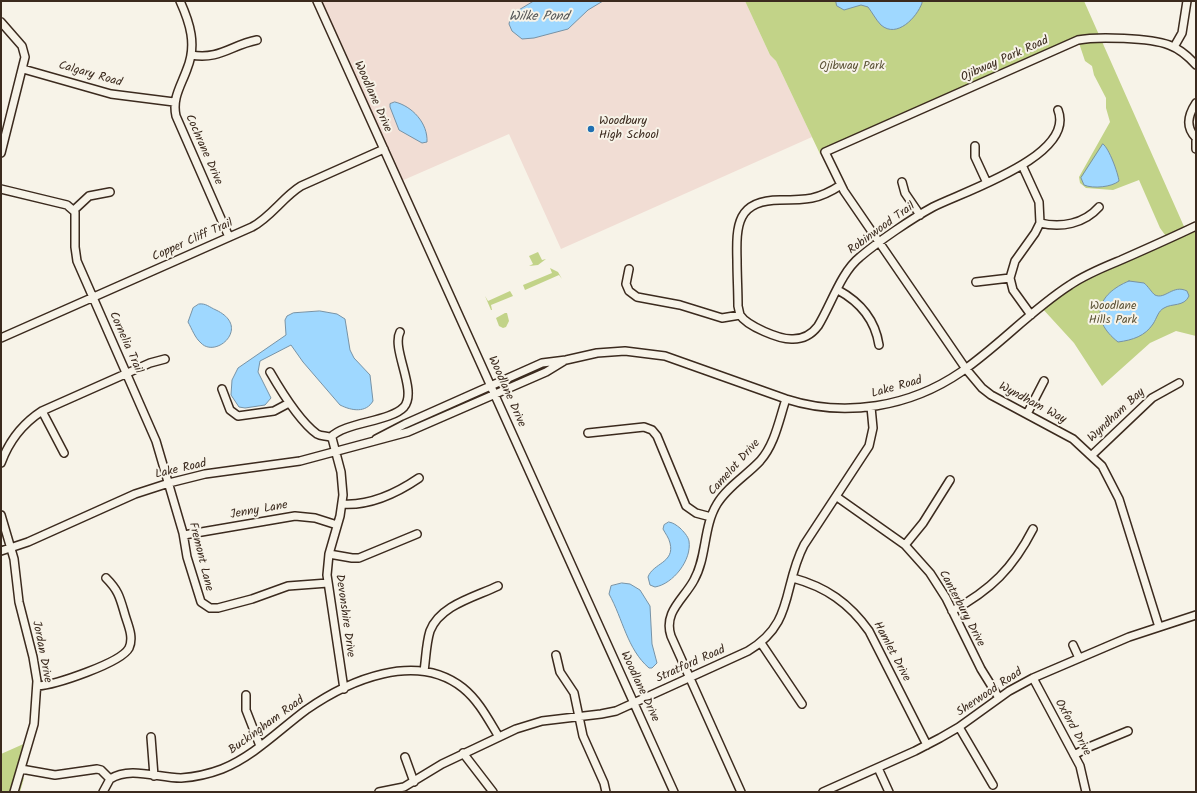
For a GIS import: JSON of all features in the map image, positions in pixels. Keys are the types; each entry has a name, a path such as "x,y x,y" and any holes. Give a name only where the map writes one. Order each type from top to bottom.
{"street":[{"name":"Cochrane Drive","path":"180,1 190,28 191,55 174,102 178,122 230,237"},
{"name":"Woodlane Drive","path":"317,1 674,792"},
{"path":"1174,47 1179,40 1185,23 1187,1"},
{"path":"1,22 24,50 25,58 1,153"},
{"name":"Ojibway Park Road","path":"825,152 1078,40 1099,37 1157,42 1174,47 1185,54 1196,65"},
{"path":"191,55 215,56 257,40"},
{"name":"Calgary Road","path":"23,69 111,94 174,102"},
{"path":"1196,103 1189,116 1188,123 1190,132 1196,140 1196,149"},
{"name":"Robinwood Trail","path":"740,315 745,322 752,326 788,339 800,338 810,333 816,328 855,261 920,215 1022,165 1053,139 1059,127 1058,110"},
{"path":"975,146 976,156 986,183"},
{"name":"Copper Cliff Trail","path":"1,338 259,223 301,186 384,149"},
{"name":"Wyndham Way","path":"825,152 841,185 966,368 982,388 991,395 1073,439 1092,455 1102,466 1117,494 1158,627"},
{"path":"1022,165 1039,202 1040,223 1035,233 1015,261 1010,278 1013,290 1031,315"},
{"path":"902,182 905,193 920,215"},
{"path":"629,269 626,284 629,291 637,297 674,303 722,318 740,315 738,306 736,237 738,224 743,214 751,206 762,201 815,199 841,185"},
{"path":"1,189 67,205 74,210 89,196 110,192"},
{"path":"1040,223 1058,227 1066,225 1092,215 1099,207"},
{"name":"Cornelia Trail","path":"74,210 76,217 75,254 156,440 168,483"},
{"name":"Lake Road","path":"376,440 405,424 542,363 566,360 587,354 610,352 651,353 676,359 786,399 805,404 835,408 871,407 899,401 924,392 966,368 1070,285 1084,277 1196,226"},
{"path":"976,282 1010,278"},
{"path":"838,290 859,304 876,330 879,345"},
{"path":"270,372 289,403 316,433 331,437 340,430 397,411 405,405 407,399 406,383 397,341 400,332"},
{"path":"1,463 8,446 16,434 42,411 151,362 165,359"},
{"name":"Lake Road","path":"1,551 135,494 168,483 205,474 281,464 336,452 408,432 546,372 566,360"},
{"path":"1027,414 1044,381"},
{"name":"Wyndham Bay","path":"1092,455 1152,398 1179,383"},
{"path":"222,389 230,410 239,416 274,411 289,403"},
{"name":"Camelot Drive","path":"741,792 671,636 668,623 672,611 697,573 711,517 718,502 760,461 768,450 786,399"},
{"name":"Stratford Road","path":"379,792 400,788 414,782 464,753 516,729 542,721 616,711 761,643 769,636 780,621 799,554 869,446 873,428 871,407"},
{"path":"42,411 64,453"},
{"path":"588,433 640,427 652,430 657,436 686,506 696,514 711,517"},
{"name":"Devonshire Drive","path":"331,437 336,452 342,483 342,504 328,554 328,583 344,689"},
{"path":"342,504 368,502 398,491 419,478"},
{"path":"905,545 923,523 950,480"},
{"name":"Fremont Lane","path":"168,483 184,535 187,557 199,598 203,604 210,608 218,608 248,600 288,586 328,583"},
{"name":"Canterbury Drive","path":"837,497 905,545 930,573 952,611 981,669 999,698"},
{"name":"Jordan Drive","path":"1,515 16,569 19,602 34,664 37,686 34,724 14,792"},
{"name":"Jenny Lane","path":"184,535 296,516 315,518 337,525"},
{"path":"952,611 976,597 1000,578 1018,557 1034,529"},
{"path":"328,554 359,558 417,534"},
{"path":"37,686 53,684 70,679 119,657 128,650 131,636 117,590 106,578"},
{"name":"Hamlet Drive","path":"793,578 808,582 836,596 869,631 928,745"},
{"path":"424,671 430,631 439,617 452,607 498,586"},
{"name":"Sherwood Road","path":"823,792 928,745 959,727 999,698 1033,678 1129,637 1196,614"},
{"path":"761,643 802,704"},
{"path":"1073,645 1079,658"},
{"path":"556,655 560,672 574,693 583,736 604,783 606,792"},
{"name":"Buckingham Road","path":"110,779 124,772 182,778 209,773 232,764 260,746 307,710 344,689 367,679 399,671 424,671 442,677 462,688 480,707 499,737"},
{"name":"Oxford Drive","path":"1033,678 1083,774 1086,792"},
{"path":"246,695 246,710 260,746"},
{"path":"959,727 993,785"},
{"path":"1074,755 1089,747 1128,731"},
{"path":"151,737 154,776"},
{"path":"464,753 493,792"},
{"path":"405,757 414,782"},
{"path":"21,769 55,775 97,768 110,779 103,792"},
{"path":"878,768 889,792"}],"shaded area":[{"name":"Woodbury High School","path":"317,1 745,1 770,55 776,61 812,137 561,249 509,134 399,182"}],"green space":[{"name":"Ojibway Park","path":"745,1 1084,1 1186,231 1196,226 1196,336 1176,331 1150,343 1102,386 1074,343 1041,307 1070,285 1168,239 1160,228 1139,180 1113,190 1086,188 1080,183 1079,177 1110,122 1106,108 1106,98 1094,75 1092,66 1085,61 1078,40 820,154 776,61 770,55"},
{"path":"538,252 542,260 546,259 538,265 529,266 533,264 529,256"},
{"path":"550,268 558,272 562,279 559,275 525,290 523,285 552,273"},
{"path":"510,291 513,296 491,305 491,310 485,296 488,301"},
{"path":"507,313 509,321 506,327 503,328 499,326 496,318"},
{"path":"28,742 19,777 24,778 20,792 1,792 1,754"}],"water":[{"name":"Wilke Pond","path":"534,1 603,1 588,10 568,29 534,38 522,39 512,31 509,24 511,15"},
{"path":"836,1 922,1 922,3 916,14 906,24 900,28 887,29 877,21 868,7 861,5 844,10 837,6"},
{"path":"395,102 407,107 418,116 425,128 427,142 422,143 399,130 390,107 390,104"},
{"path":"1103,144 1110,155 1119,181 1112,185 1102,187 1084,185 1081,178"},
{"path":"1129,281 1144,283 1155,295 1159,296 1182,289 1187,291 1189,296 1184,302 1167,306 1162,309 1146,332 1134,339 1118,342 1103,325 1100,316 1101,308 1104,300 1110,293 1118,286"},
{"path":"199,304 206,305 216,310 226,317 231,325 231,332 228,339 222,344 215,347 207,347 195,336 188,322 193,308"},
{"path":"320,311 337,314 345,319 350,350 354,358 370,375 373,401 370,405 367,408 354,410 340,405 303,362 291,345 260,361 258,372 271,398 265,405 245,408 239,407 231,395 232,380 238,368 286,335 285,320 287,316 293,313"},
{"path":"669,522 680,528 688,537 689,548 680,570 668,581 655,587 650,585 648,577 654,569 667,559 671,550 668,537 663,529 664,525"},
{"path":"622,583 630,584 640,590 650,606 652,644 657,663 652,668 649,668 635,652 609,594 611,586"}],"place":[{"name":"Woodbury High School","path":"591,129"}],"park label":[{"name":"Woodlane Hills Park","path":"1113,314"}]}
